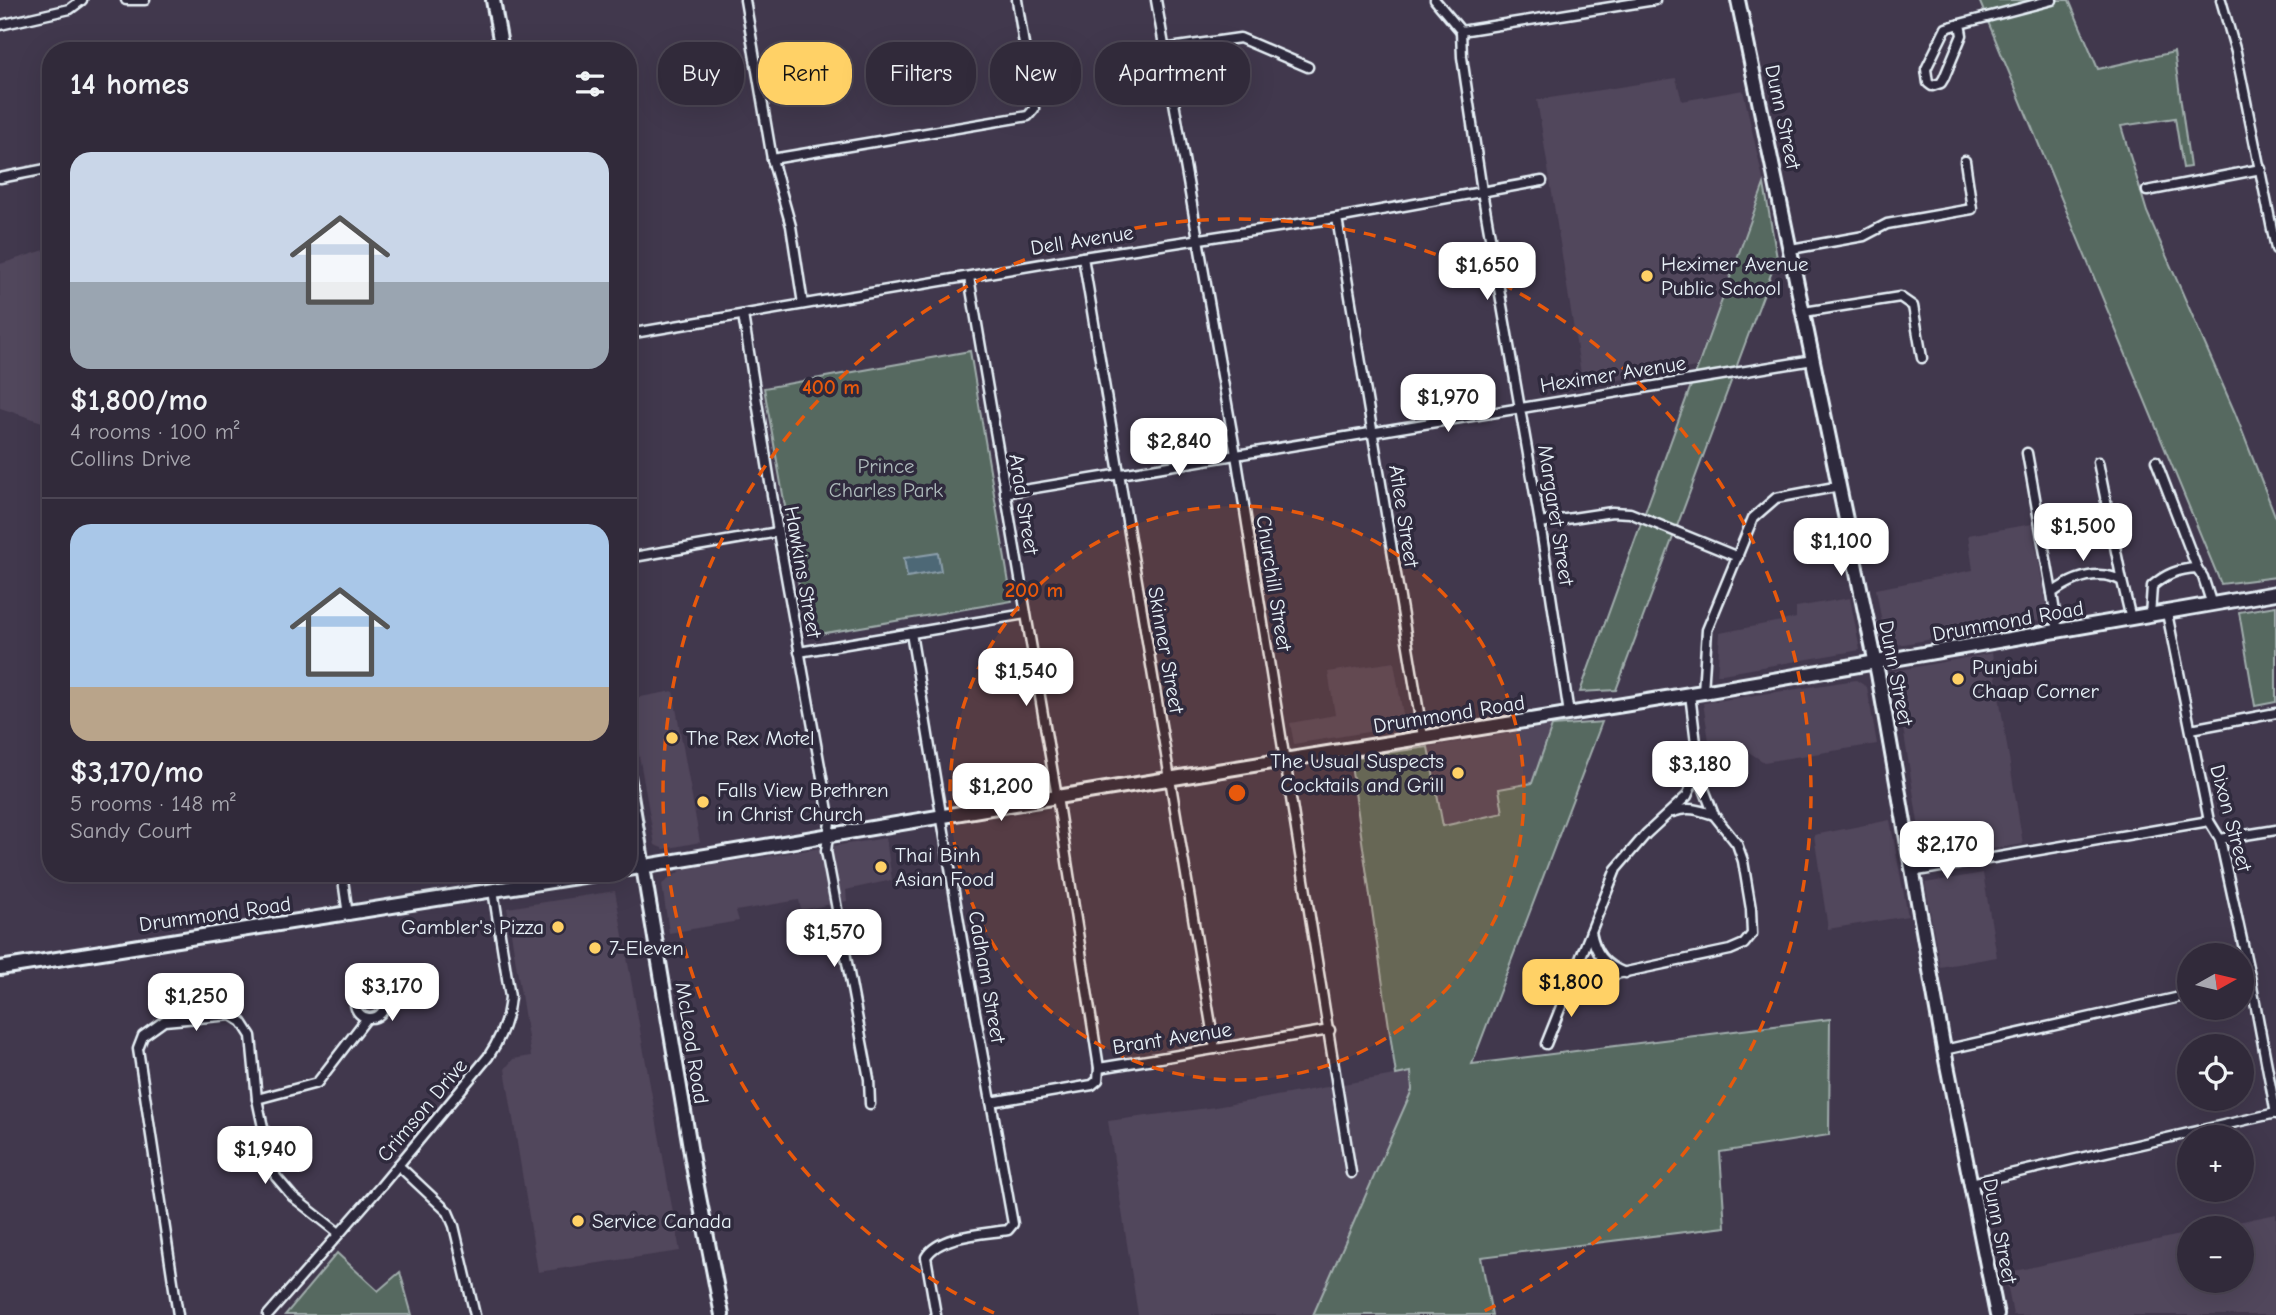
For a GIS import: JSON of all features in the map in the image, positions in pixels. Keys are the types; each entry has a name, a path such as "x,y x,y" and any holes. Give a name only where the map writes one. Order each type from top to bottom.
{"main road":[{"path":"493,0 500,42"},
{"name":"Dunn Street","path":"1738,0 1876,663 1944,1050 1997,1315"},
{"name":"Drummond Road","path":"637,868 1876,663 2276,593"},
{"name":"McLeod Road","path":"637,831 694,1171 722,1315"},
{"name":"Drummond Road","path":"0,968 544,882"}],"street":[{"path":"0,25 70,9 82,0"},
{"path":"126,0 145,0"},
{"path":"745,0 772,159 791,226 803,304"},
{"path":"772,159 1028,116 1034,109 1017,0"},
{"name":"Churchill Street","path":"1156,0 1162,42"},
{"path":"1435,0 1461,31 1593,5 1655,0"},
{"path":"1960,24 1962,35 1944,78 1941,83 1932,86 1928,83 1926,69 1946,28 1960,24 2052,0"},
{"path":"2221,0 2235,52 2276,249"},
{"name":"Margaret Street","path":"1461,31 1462,57 1482,191 1540,523 1569,713"},
{"path":"1212,42 1240,38 1249,42"},
{"path":"1250,42 1308,67"},
{"name":"Churchill Street","path":"1174,105 1236,455 1351,1173"},
{"path":"1791,249 1864,236 1887,223 1972,209 1965,161"},
{"path":"0,178 42,169"},
{"path":"2147,191 2260,169"},
{"name":"Dell Avenue","path":"637,333 1083,257 1337,218 1542,181"},
{"name":"Atlee Street","path":"1337,218 1423,737"},
{"name":"Skinner Street","path":"1083,257 1215,1049"},
{"name":"Arad Street","path":"969,277 1100,1068"},
{"path":"1804,312 1900,297 1913,306 1922,358"},
{"name":"Hawkins Street","path":"743,316 778,532 830,822 826,851 869,1079 870,1104"},
{"name":"Heximer Avenue","path":"1005,493 1813,360"},
{"path":"2027,453 2058,632"},
{"path":"2156,460 2213,605"},
{"path":"2098,462 2131,619"},
{"path":"1569,984 1730,950 1744,944 1752,934 1743,861 1737,844 1714,815 1699,768 1696,693 1707,630 1753,518 1776,498 1840,486"},
{"path":"1540,523 1612,512 1630,513 1738,557"},
{"path":"637,556 778,532"},
{"path":"2150,616 2152,586 2170,572 2197,568"},
{"path":"2052,593 2078,578 2108,574 2122,582"},
{"name":"Dixon Street","path":"2167,613 2209,821 2220,839 2239,943"},
{"path":"799,652 1025,614"},
{"name":"Cadham Street","path":"911,633 1013,1224 1008,1230 941,1242 930,1249 926,1257 936,1315"},
{"path":"2191,729 2276,713"},
{"path":"1546,1044 1616,869 1646,834 1687,796 1699,768"},
{"path":"1671,813 1683,808 1714,815"},
{"path":"1912,872 2209,821"},
{"path":"2220,839 2276,830"},
{"path":"343,882 348,915"},
{"name":"Crimson Drive","path":"268,1315 398,1166 501,1038 509,1013 510,997 493,890"},
{"path":"1590,931 1601,959 1625,973"},
{"path":"1944,1050 2177,998"},
{"path":"178,1315 138,1049 143,1035 164,1021 231,1015 242,1022 251,1036 257,1099 276,1177 293,1197 339,1234"},
{"name":"Dixon Street","path":"2254,1017 2276,1113"},
{"path":"257,1099 317,1083 367,1018"},
{"name":"Brant Avenue","path":"991,1102 1092,1085 1098,1080 1100,1068 1330,1030"},
{"path":"1970,1183 2276,1113"},
{"path":"398,1166 448,1212 454,1226 475,1315"}],"shaded area":[{"name":"Heximer Avenue Public School","path":"1676,78 1682,101 1743,90 1764,184 1696,367 1583,386 1537,100"},
{"path":"42,251 42,422 0,408 0,264"},
{"path":"2032,524 2049,619 1886,647 1876,589 1973,570 1968,535"},
{"path":"1850,598 1860,650 1717,675 1720,633 1796,618 1796,607"},
{"path":"1992,653 2023,844 1924,860 1894,671"},
{"path":"1394,662 1405,726 1294,744 1290,723 1335,715 1328,672"},
{"path":"1856,680 1867,687 1877,744 1764,762 1733,742 1710,747 1703,703"},
{"path":"673,691 700,842 664,849 655,845 637,744 637,698"},
{"path":"1552,726 1532,783 1503,813 1443,826 1428,747"},
{"path":"1890,820 1908,916 1828,929 1814,835"},
{"path":"886,838 892,880 846,890 847,901 801,910 799,900 736,911 739,921 669,933 662,884 683,869"},
{"path":"1983,873 1997,957 1940,967 1925,883"},
{"path":"615,891 680,1251 538,1272 505,1069 513,1059 531,1056 507,908"},
{"path":"1411,1072 1412,1090 1313,1315 1138,1315 1108,1121 1215,1107"},
{"path":"2276,1214 2276,1315 2013,1315 2005,1273 2177,1236 2177,1293 2254,1293 2254,1219"}],"green space":[{"path":"1979,0 2069,0 2098,69 2174,52 2190,167 2183,168 2175,118 2121,126 2147,212 2235,413 2276,518 2276,577 2221,584"},
{"path":"1764,184 1777,258 1616,690 1580,692"},
{"name":"Prince Charles Park","path":"970,351 1012,601 808,636 764,388"},
{"path":"2276,606 2276,702 2255,706 2239,612"},
{"path":"1602,722 1472,1064 1830,1019 1829,1135 1720,1152 1725,1227 1481,1257 1492,1315 1313,1315 1412,1090 1411,1072 1396,1075 1350,758 1428,747 1443,826 1503,813 1499,789 1532,783 1552,726"},
{"path":"337,1253 378,1291 400,1272 412,1315 285,1315"}],"water":[{"path":"938,553 941,571 907,577 904,558"}],"place":[{"name":"Heximer Avenue Public School","path":"1647,276"},
{"name":"Punjabi Chaap Corner","path":"1958,679"},
{"name":"The Rex Motel","path":"672,738"},
{"name":"The Usual Suspects Cocktails and Grill","path":"1458,773"},
{"name":"Falls View Brethren in Christ Church","path":"703,802"},
{"name":"Thai Binh Asian Food","path":"881,867"},
{"name":"Gambler's Pizza","path":"558,927"},
{"name":"7-Eleven","path":"595,948"},
{"name":"Service Canada","path":"578,1221"}]}
